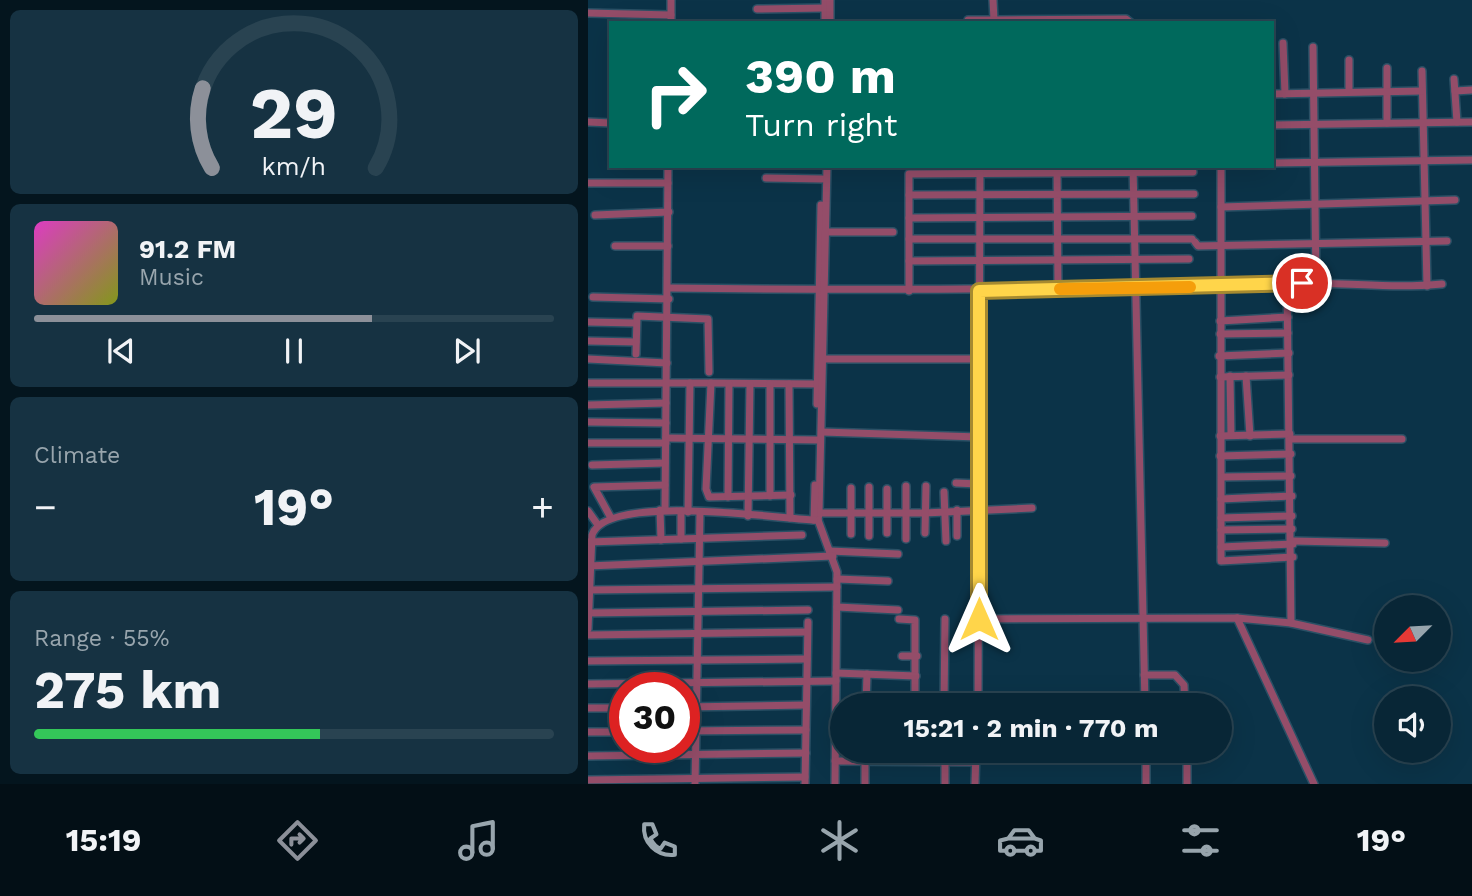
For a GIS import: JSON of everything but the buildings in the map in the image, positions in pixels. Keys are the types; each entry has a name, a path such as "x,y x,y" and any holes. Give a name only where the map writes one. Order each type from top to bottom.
{"street":[{"path":"588,13 671,19 671,0"},
{"path":"993,0 994,20"},
{"path":"757,9 827,3 827,21"},
{"path":"968,20 1128,21"},
{"path":"1283,43 1285,93"},
{"path":"1313,47 1316,283"},
{"path":"1349,60 1349,91"},
{"path":"1387,68 1388,123"},
{"path":"1422,71 1427,286"},
{"path":"1454,79 1457,122"},
{"path":"1455,91 1472,90"},
{"path":"1274,94 1422,91"},
{"path":"588,122 609,123"},
{"path":"1274,125 1472,122"},
{"path":"1274,163 1472,160"},
{"path":"662,540 669,288 668,168"},
{"path":"824,168 817,518 831,553 837,583 836,693"},
{"path":"822,290 826,232 824,168"},
{"path":"1056,168 1058,289"},
{"path":"1221,168 1221,561 1293,557"},
{"path":"1133,170 1145,693"},
{"path":"909,291 909,174 980,171 1057,175 1133,170 1193,172"},
{"path":"978,693 980,171"},
{"path":"766,178 822,179"},
{"path":"588,183 668,183"},
{"path":"909,195 1194,194"},
{"path":"1221,207 1455,200"},
{"path":"595,215 669,212"},
{"path":"909,218 1192,216"},
{"path":"826,232 893,232"},
{"path":"909,239 1134,238 1194,240 1198,246 1447,241"},
{"path":"615,246 668,246"},
{"path":"909,261 1189,259"},
{"path":"669,288 979,291 1221,287 1287,283 1362,287 1442,284"},
{"path":"1287,283 1293,543 1291,624"},
{"path":"593,297 668,299"},
{"path":"636,354 636,323 640,316 708,319 709,372"},
{"path":"1220,321 1288,317"},
{"path":"588,322 636,323"},
{"path":"1220,334 1289,332"},
{"path":"588,341 636,342"},
{"path":"1219,356 1289,354"},
{"path":"588,359 667,363"},
{"path":"821,359 980,359"},
{"path":"819,436 818,384 821,359"},
{"path":"1220,377 1289,375"},
{"path":"1230,376 1231,435"},
{"path":"1246,376 1250,436"},
{"path":"588,383 818,384"},
{"path":"681,539 690,438 691,383"},
{"path":"711,383 706,489 709,497 791,495"},
{"path":"727,497 730,384"},
{"path":"748,516 750,384"},
{"path":"770,384 770,496"},
{"path":"789,384 790,519"},
{"path":"588,405 666,403"},
{"path":"588,422 666,423"},
{"path":"588,443 690,438 770,441 819,436 979,437"},
{"path":"1220,436 1402,439"},
{"path":"1220,456 1291,454"},
{"path":"593,466 665,463"},
{"path":"1223,477 1291,476"},
{"path":"956,483 979,484"},
{"path":"611,518 594,487 665,485"},
{"path":"906,486 906,539"},
{"path":"925,533 926,486"},
{"path":"869,487 869,536"},
{"path":"850,488 851,534"},
{"path":"887,489 887,533"},
{"path":"944,492 946,541"},
{"path":"1221,499 1292,496"},
{"path":"588,629 589,542 598,525 611,518 662,510 790,519 817,518 851,511 924,513 1032,508"},
{"path":"957,510 957,536"},
{"path":"588,511 598,525"},
{"path":"697,672 700,513"},
{"path":"1221,518 1292,516"},
{"path":"1221,530 1292,529"},
{"path":"589,542 802,536"},
{"path":"1221,547 1293,543 1385,543"},
{"path":"589,566 831,553 898,554"},
{"path":"589,590 888,581"},
{"path":"836,607 899,614 915,620 915,693"},
{"path":"589,613 808,610"},
{"path":"1237,618 1314,784"},
{"path":"979,619 1237,618 1291,624 1368,640"},
{"path":"944,693 945,619"},
{"path":"588,780 805,780 807,622"},
{"path":"588,635 807,632"},
{"path":"902,656 917,656"},
{"path":"588,661 807,659"},
{"path":"866,693 867,674"},
{"path":"700,684 807,681 867,674 916,676"},
{"path":"1144,676 1175,675 1184,685 1184,693"},
{"path":"588,684 609,684"},
{"path":"700,706 806,705"},
{"path":"588,708 609,708"},
{"path":"700,731 806,730"},
{"path":"588,732 609,732"},
{"path":"700,754 806,753"},
{"path":"588,756 609,756"},
{"path":"695,763 695,781"},
{"path":"835,763 835,784"},
{"path":"864,784 865,763"},
{"path":"945,763 945,784"},
{"path":"975,784 976,763"},
{"path":"1146,763 1146,784"},
{"path":"1187,763 1187,784"}],"slow traffic":[{"path":"1060,289 1190,287"}],"route":[{"path":"979,619 979,291 1302,283"}]}
